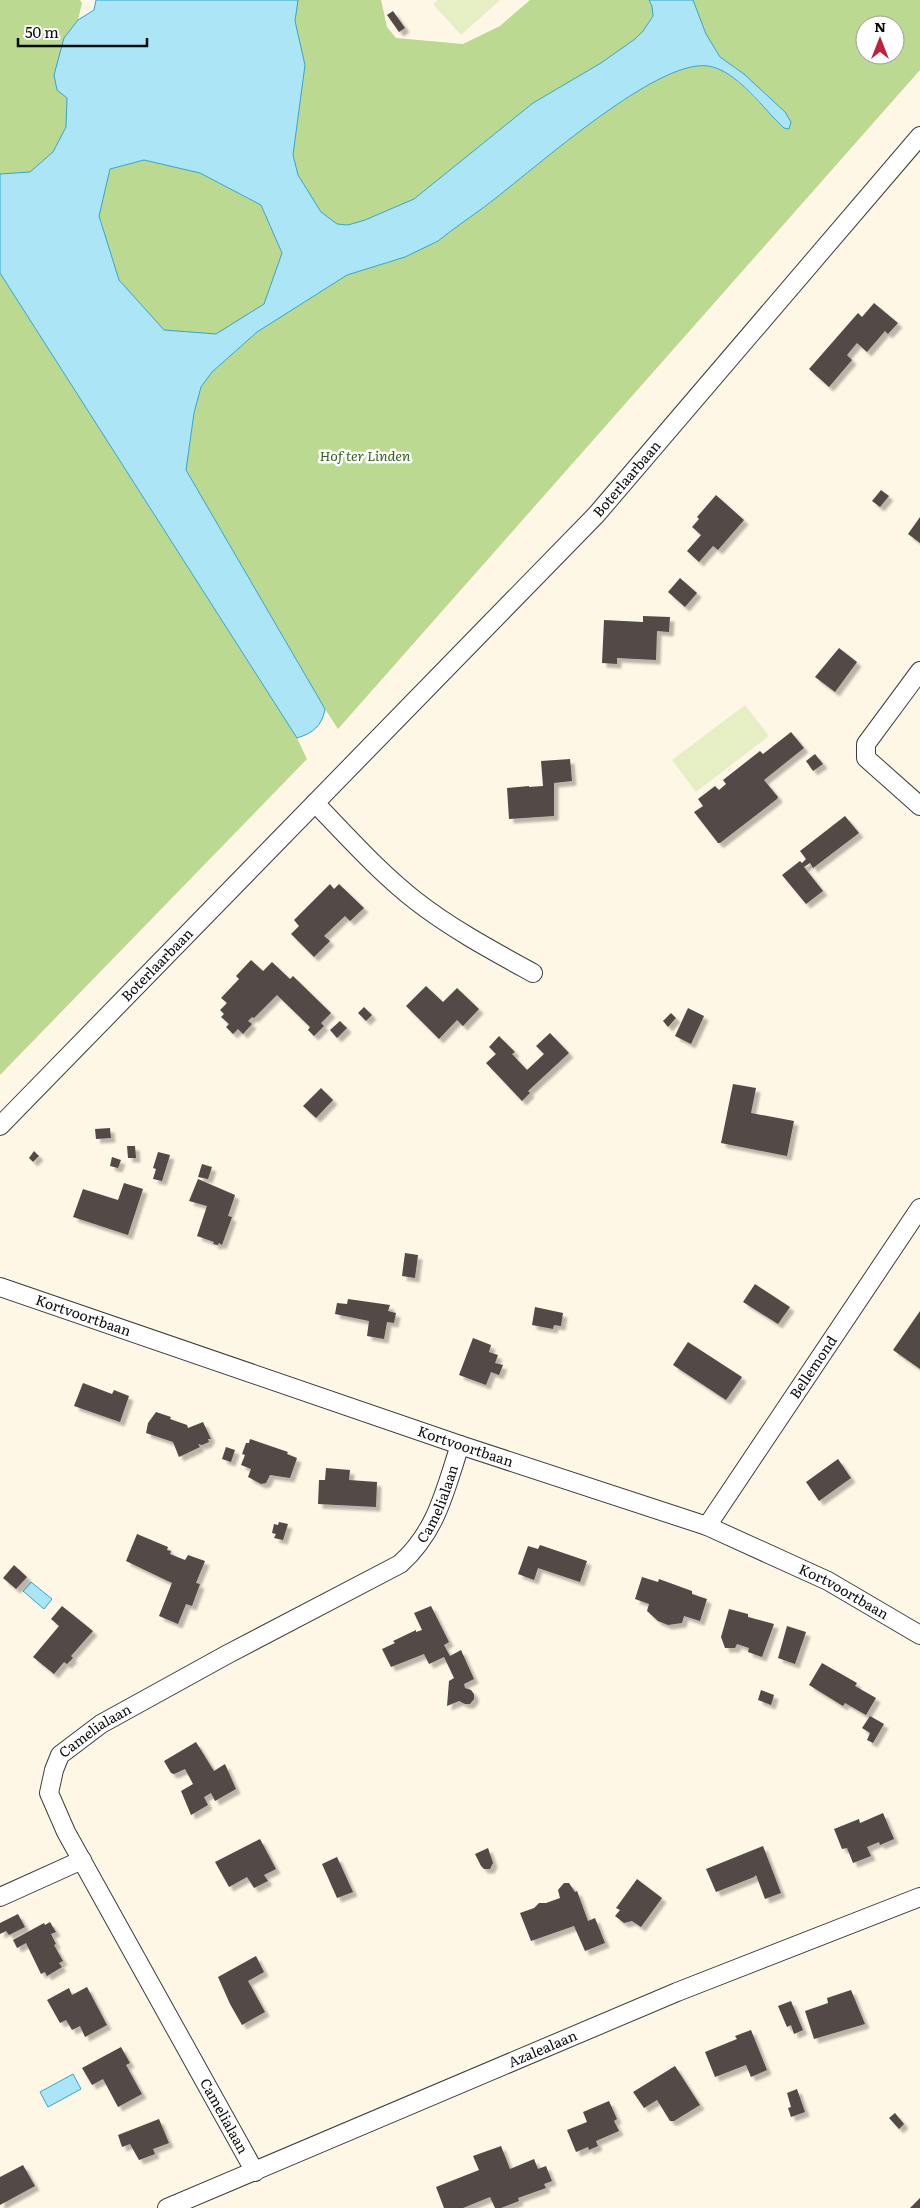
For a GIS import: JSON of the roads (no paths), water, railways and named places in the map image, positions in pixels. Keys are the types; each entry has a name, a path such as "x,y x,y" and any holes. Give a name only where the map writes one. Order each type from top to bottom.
{"street":[{"name":"Boterlaarbaan","path":"0,1126 596,515 920,136"},
{"path":"920,671 866,744 866,758 920,806"},
{"path":"315,803 383,873 418,902 474,940 533,973"},
{"name":"Bellemond","path":"707,1526 920,1208"},
{"name":"Kortvoortbaan","path":"0,1286 460,1445 707,1526 828,1581 920,1635"},
{"name":"Camelialaan","path":"255,2172 66,1832 49,1793 54,1770 60,1756 101,1724 228,1654 400,1564 417,1550 434,1521 460,1445"},
{"path":"0,1897 82,1860"},
{"name":"Azalealaan","path":"167,2208 677,1992 920,1897"}],"water":[{"path":"96,0 298,0 295,21 305,65 293,155 298,175 321,212 337,224 348,225 365,220 414,199 533,103 601,63 635,39 653,16 649,0 693,0 706,34 720,57 744,74 785,112 791,122 789,129 784,128 740,83 719,69 708,66 685,69 656,80 591,123 438,241 405,257 347,275 257,332 212,372 201,387 194,413 186,470 325,709 322,720 316,728 308,734 297,738 0,273 0,174 30,172 53,152 66,127 67,98 57,90 54,75 64,38 78,20 94,10","holes":["144,160 200,173 261,205 282,253 264,304 216,334 164,330 119,280 99,216 110,169"]},
{"path":"31,1582 52,1599 44,1609 23,1591"},
{"path":"73,2074 81,2089 48,2107 40,2092"}],"park label":[{"name":"Hof ter Linden","path":"365,456"}]}
